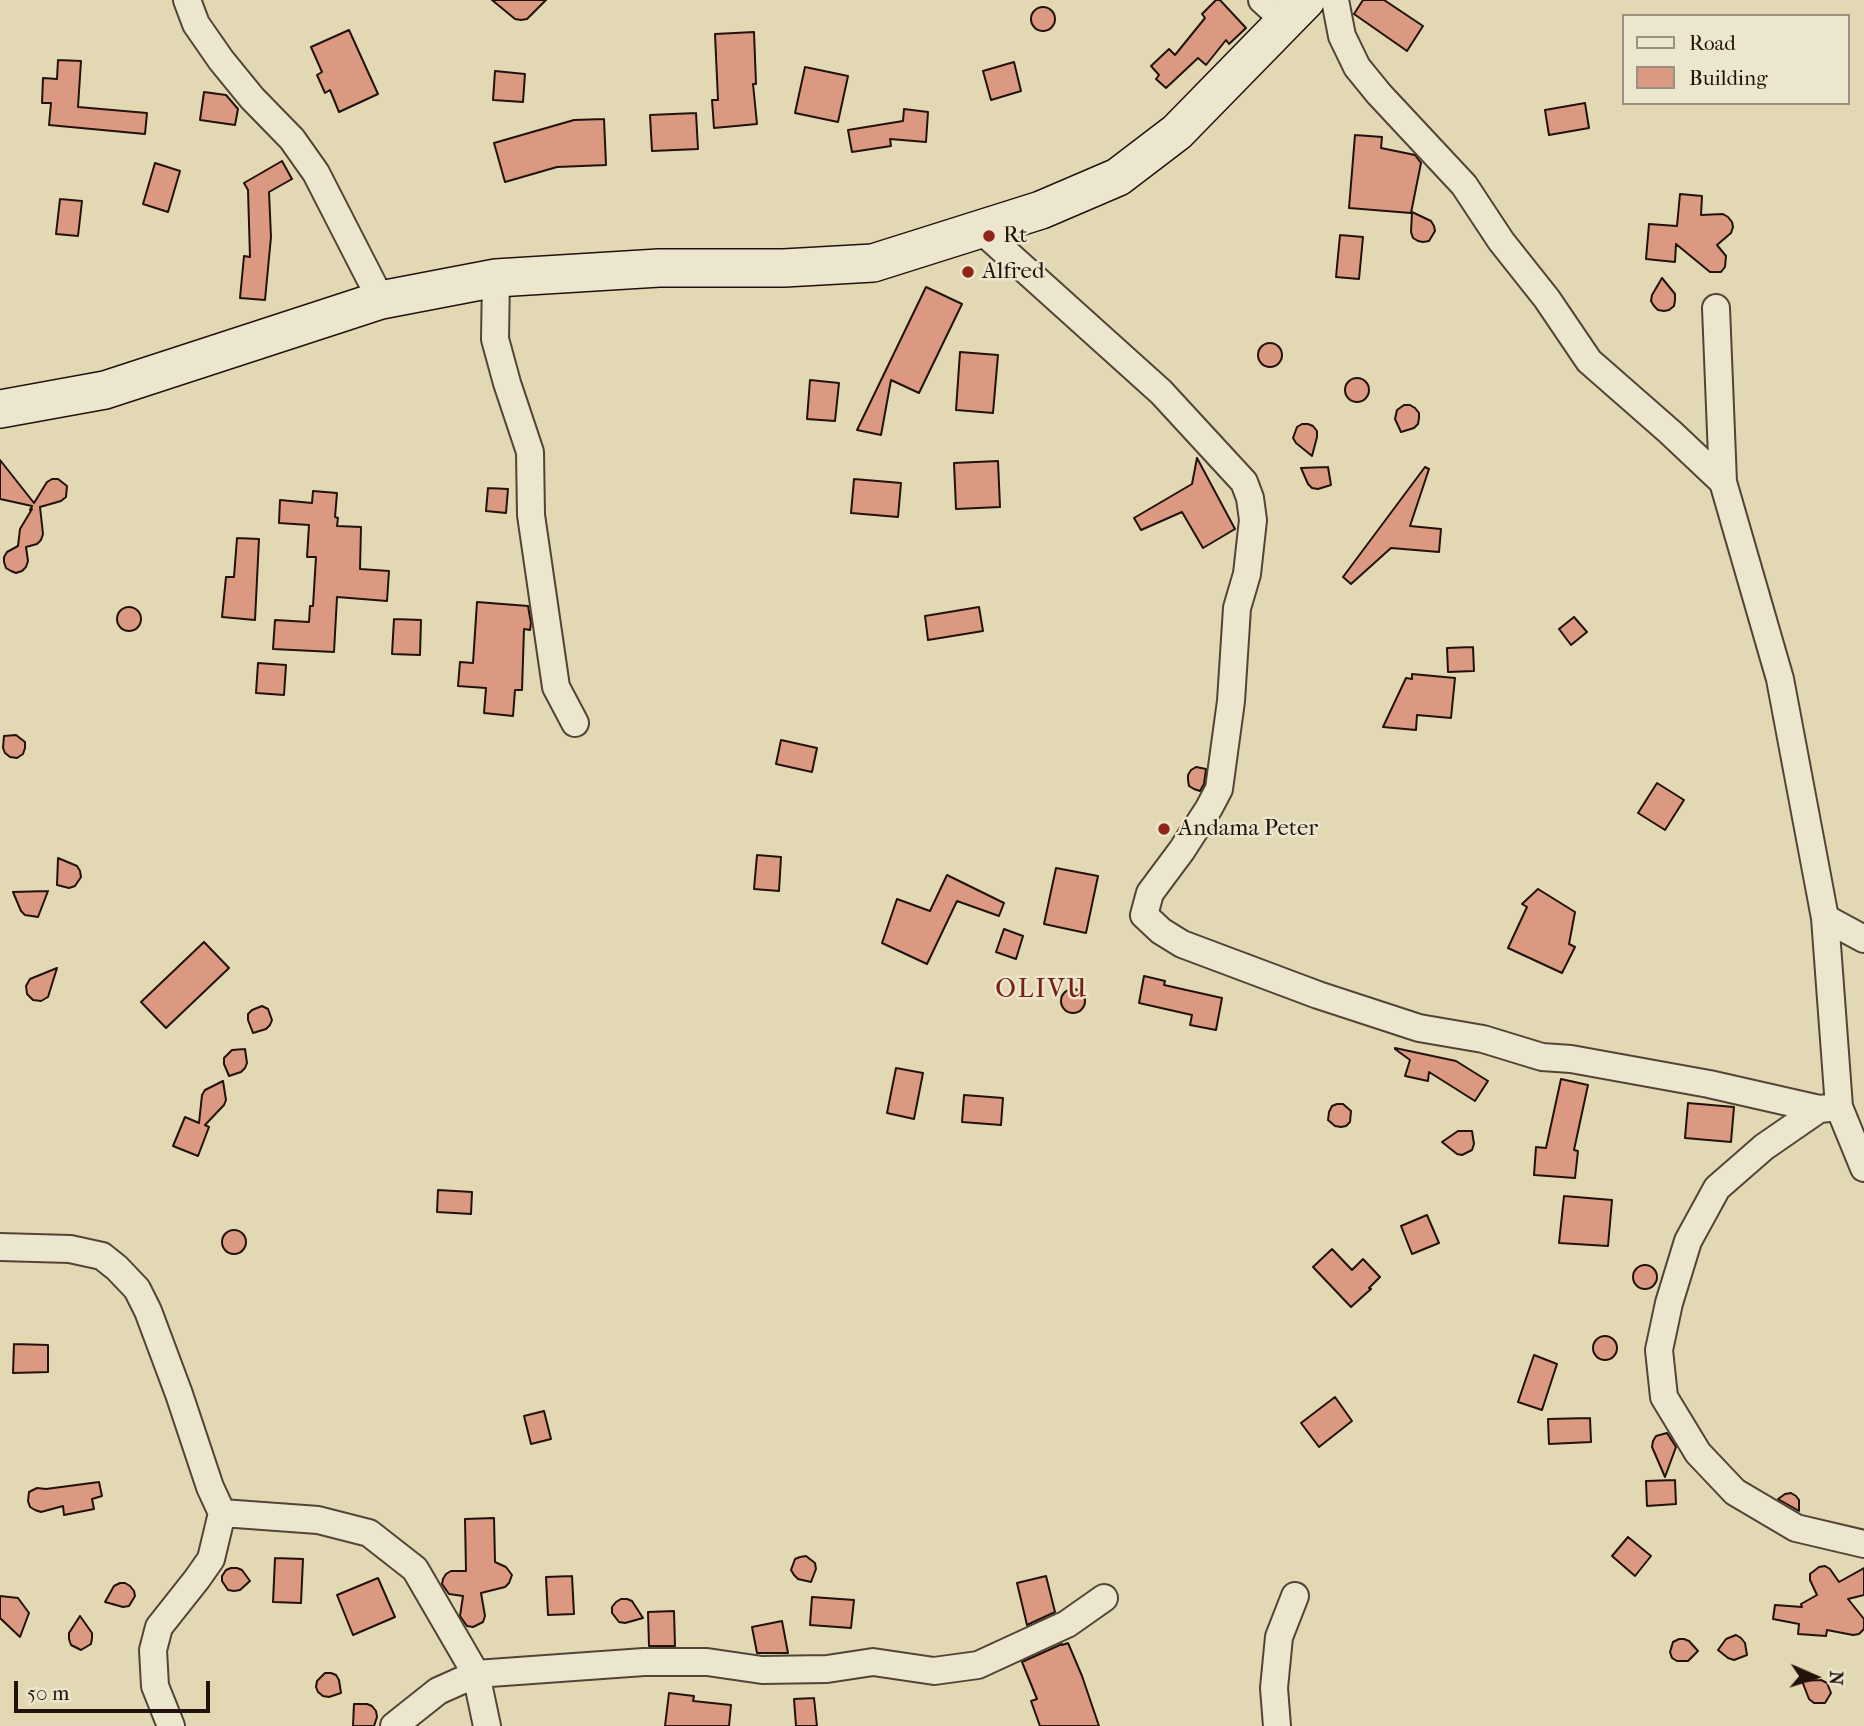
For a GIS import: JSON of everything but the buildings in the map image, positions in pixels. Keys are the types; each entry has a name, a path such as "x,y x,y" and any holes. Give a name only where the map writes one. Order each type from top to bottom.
{"street":[{"path":"187,0 196,24 221,61 292,139 316,173 381,300"},
{"path":"1335,0 1342,36 1357,67 1464,185 1589,361 1723,482"},
{"path":"0,409 105,390 381,300 496,278 659,268 785,268 873,263 1041,210 1118,177 1177,132 1265,43 1284,7"},
{"path":"980,229 1161,392 1244,482 1250,498 1253,520 1247,573 1237,608 1231,701 1219,789 1182,850 1150,893 1144,915 1161,931 1182,944 1318,996 1419,1028 1483,1040 1542,1057 1571,1059 1829,1108"},
{"path":"496,278 495,339 530,452 531,515 556,687 575,723"},
{"path":"1716,308 1723,482 1780,679 1825,918 1829,1108 1864,1168"},
{"path":"1825,918 1864,939"},
{"path":"1829,1108 1764,1147 1717,1188 1688,1241 1669,1303 1659,1350 1664,1397 1698,1453 1735,1492 1796,1528 1864,1544"},
{"path":"0,1247 69,1249 102,1256 137,1289 166,1358 210,1487 222,1513 211,1559 159,1627 153,1650 155,1686 171,1726"},
{"path":"222,1513 318,1520 369,1533 415,1569 476,1674 487,1726"},
{"path":"1277,1726 1274,1688 1279,1637 1295,1596"},
{"path":"394,1726 438,1690 476,1674 644,1662 707,1662 762,1670 827,1669 873,1662 934,1671 978,1665 1068,1624 1104,1598"}],"place":[{"name":"Rt","path":"989,236"},
{"name":"Alfred","path":"968,272"},
{"name":"Andama Peter","path":"1164,829"}],"district":[{"name":"OLIVU","path":"1042,991"}]}
